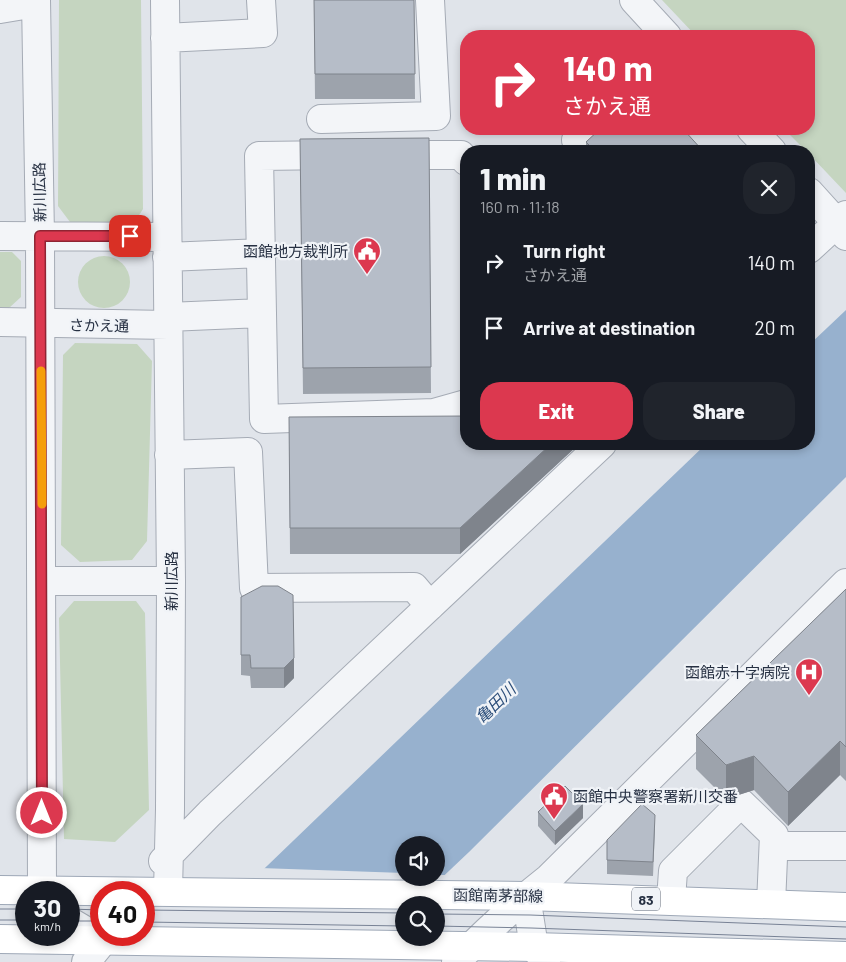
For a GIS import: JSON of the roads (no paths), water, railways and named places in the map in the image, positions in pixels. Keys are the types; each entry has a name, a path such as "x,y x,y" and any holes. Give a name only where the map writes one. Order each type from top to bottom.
{"main road":[{"name":"函館南茅部線","path":"0,890 15,890"},
{"name":"函館南茅部線","path":"155,892 526,896 846,907"},
{"path":"0,939 90,938"},
{"path":"155,941 392,945 464,954 846,956"}],"street":[{"name":"新川広路","path":"165,0 171,581 170,853 168,892"},
{"path":"165,38 262,33 261,0"},
{"path":"321,119 436,116 430,0"},
{"path":"634,0 662,30"},
{"name":"新川広路","path":"36,1 40,236 43,881"},
{"path":"0,8 36,1"},
{"path":"757,135 766,145"},
{"path":"460,155 259,156 264,419 434,413 460,406"},
{"path":"815,198 843,225 815,246"},
{"path":"0,236 40,236 262,253"},
{"name":"さかえ通","path":"0,322 40,324 168,321 262,313"},
{"path":"147,881 170,853 210,813 596,450"},
{"path":"169,455 248,452 254,588 414,587 430,606"},
{"path":"42,581 171,581"},
{"path":"464,954 526,896 549,878 846,583"},
{"path":"671,900 673,871 741,803 774,835 771,904"},
{"path":"774,846 846,846"},
{"path":"526,896 540,954"},
{"path":"86,962 99,946"}],"water":[{"name":"亀田川","path":"846,310 846,477 445,875 445,836 395,836 395,886 433,886 423,896 395,896 395,909 167,962 700,450 815,450 815,339"}],"tram line":[{"path":"0,909 15,909"},
{"path":"80,909 90,910"},
{"path":"155,910 395,913"},
{"path":"445,914 530,915 846,927"},
{"path":"0,920 15,920"},
{"path":"80,921 90,921"},
{"path":"155,922 395,926"},
{"path":"445,926 846,939"}],"place":[{"name":"函館地方裁判所","path":"367,275"},
{"name":"函館赤十字病院","path":"809,696"},
{"name":"函館中央警察署新川交番","path":"554,820"}]}
